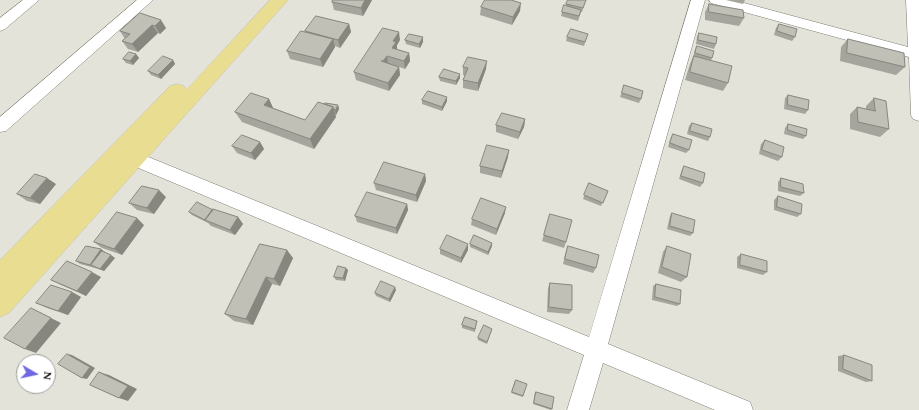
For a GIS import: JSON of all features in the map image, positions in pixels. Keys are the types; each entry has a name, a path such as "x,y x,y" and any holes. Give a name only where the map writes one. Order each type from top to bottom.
{"main road":[{"path":"0,277 263,0"},
{"path":"0,305 280,0"}],"street":[{"path":"0,26 32,0"},
{"path":"0,126 146,0"},
{"path":"578,410 698,0"},
{"path":"716,0 917,49"},
{"path":"913,0 917,49 919,115"},
{"path":"135,159 742,410"}],"building":[{"path":"333,0 365,0 361,8 332,2"},
{"path":"485,0 511,0 521,3 513,17 481,7"},
{"path":"568,0 586,0 583,8 566,4"},
{"path":"709,4 743,10 744,18 709,12"},
{"path":"564,5 581,10 579,16 562,12"},
{"path":"140,13 161,20 155,26 152,25 132,44 122,41 130,34 120,31"},
{"path":"316,16 349,24 338,40 305,31"},
{"path":"779,24 797,29 795,37 777,31"},
{"path":"383,28 399,32 393,41 396,42 392,48 409,53 404,61 387,56 383,61 381,61 399,67 388,83 354,72"},
{"path":"571,29 588,34 585,42 567,37"},
{"path":"301,31 333,39 320,59 287,51"},
{"path":"699,33 717,37 716,44 698,40"},
{"path":"409,34 423,37 419,44 405,40"},
{"path":"848,39 904,53 905,67 847,53"},
{"path":"697,46 714,51 712,58 695,53"},
{"path":"129,52 136,54 130,61 123,59"},
{"path":"163,56 173,60 158,75 148,71"},
{"path":"694,56 732,66 728,83 690,72"},
{"path":"468,57 487,61 478,83 463,80 468,68 463,67"},
{"path":"444,69 460,74 456,81 439,77"},
{"path":"624,85 643,91 641,99 622,93"},
{"path":"428,91 447,97 442,107 422,100"},
{"path":"251,93 269,99 264,105 305,120 318,102 333,107 310,139 235,112"},
{"path":"788,95 809,100 808,110 788,105"},
{"path":"874,98 886,101 889,129 858,122 857,107 875,111"},
{"path":"325,103 338,105 335,111 333,107"},
{"path":"502,113 525,119 520,132 496,125"},
{"path":"692,123 712,129 710,137 690,131"},
{"path":"788,124 807,129 806,136 788,130"},
{"path":"673,134 692,140 689,150 670,143"},
{"path":"242,135 260,142 251,153 232,146"},
{"path":"765,140 784,147 782,157 762,150"},
{"path":"487,145 509,150 502,171 480,166"},
{"path":"384,162 425,174 416,195 374,183"},
{"path":"684,166 705,173 703,183 681,176"},
{"path":"35,174 47,178 30,198 17,194"},
{"path":"781,178 803,184 804,193 781,187"},
{"path":"589,183 608,191 603,203 584,195"},
{"path":"142,186 159,190 147,208 129,203"},
{"path":"367,192 407,204 396,228 355,216"},
{"path":"778,196 802,204 801,214 777,207"},
{"path":"481,198 506,207 497,229 472,219"},
{"path":"197,202 213,210 205,220 189,212"},
{"path":"213,209 238,217 230,230 205,220"},
{"path":"117,212 137,218 114,249 94,242"},
{"path":"672,213 695,220 693,233 670,226"},
{"path":"550,214 572,220 566,242 544,235"},
{"path":"447,235 468,244 461,258 440,249"},
{"path":"474,235 492,243 488,252 470,244"},
{"path":"260,244 287,250 274,279 266,277 246,319 225,314"},
{"path":"86,246 101,249 90,265 76,261"},
{"path":"568,246 599,255 596,268 565,259"},
{"path":"667,246 691,254 687,277 662,267"},
{"path":"102,251 111,255 100,269 91,265"},
{"path":"741,254 767,261 767,272 740,265"},
{"path":"67,261 92,272 77,291 51,280"},
{"path":"338,266 346,268 343,278 334,277"},
{"path":"381,281 395,287 389,299 375,293"},
{"path":"550,283 572,285 572,310 549,307"},
{"path":"656,284 681,290 680,304 655,297"},
{"path":"51,285 72,292 58,311 36,303"},
{"path":"31,308 51,318 25,349 4,338"},
{"path":"465,317 477,321 475,329 462,325"},
{"path":"484,325 492,329 487,342 478,338"},
{"path":"67,354 90,367 82,378 58,364"},
{"path":"844,355 872,365 872,381 843,369"},
{"path":"99,372 128,386 119,398 90,385"},
{"path":"516,380 527,384 523,396 512,392"},
{"path":"536,392 554,397 552,409 534,403"}]}
